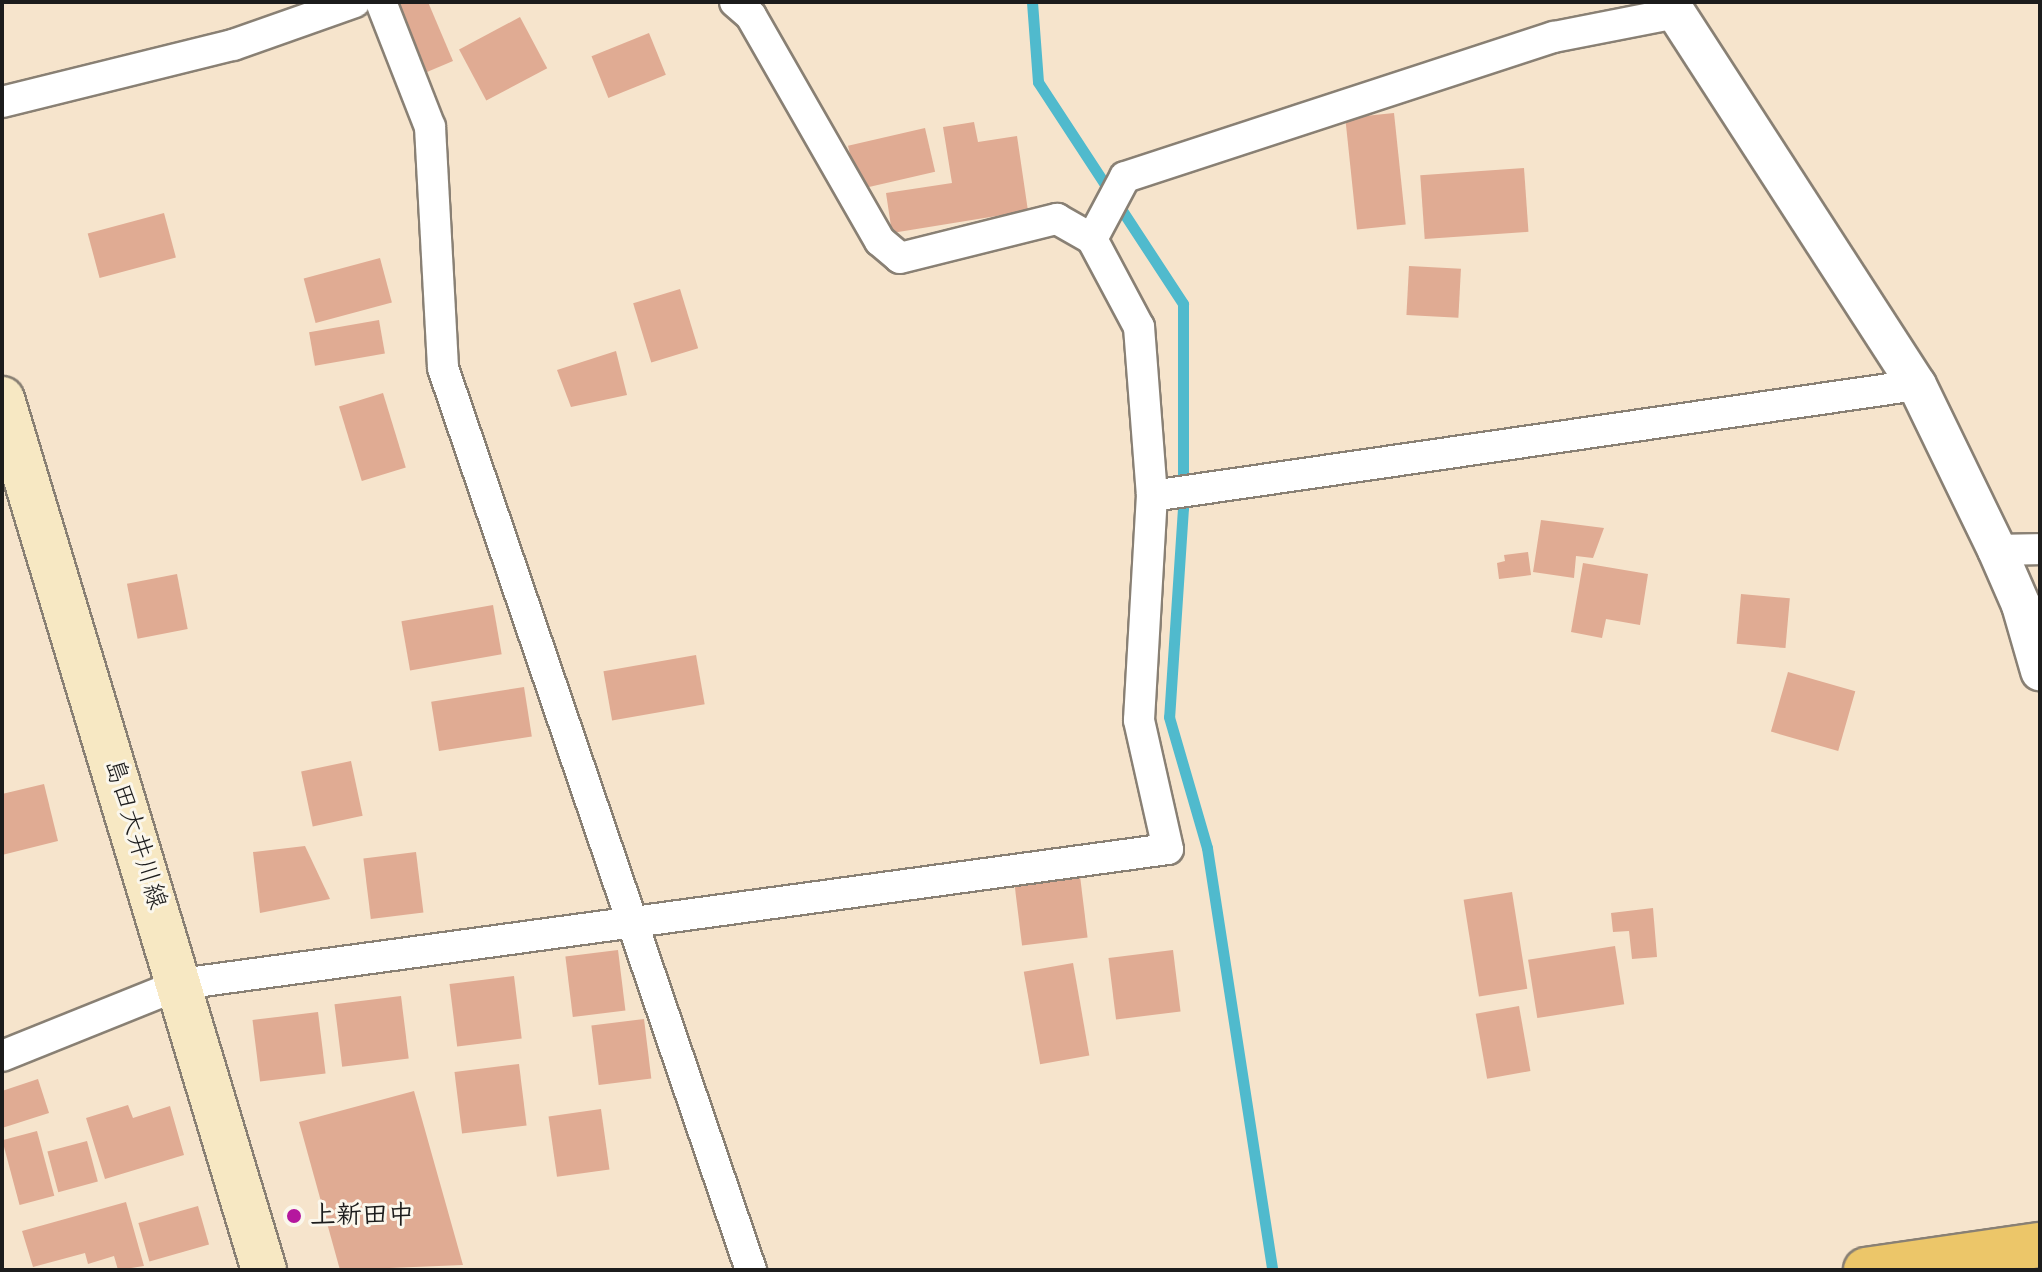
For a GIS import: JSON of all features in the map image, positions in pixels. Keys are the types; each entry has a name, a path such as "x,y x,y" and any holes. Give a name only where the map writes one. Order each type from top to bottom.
{"main road":[{"name":"島田大井川線","path":"3,407 181,984 264,1270"},
{"path":"1866,1270 2040,1245"}],"street":[{"path":"2,102 233,45 355,2"},
{"path":"381,2 430,127 443,368 751,1270"},
{"path":"2,1056 181,984 1168,849 1139,720 1152,496 1139,327 1095,230 1057,219 900,258 880,241 751,16 735,2"},
{"path":"1095,230 1125,177 1554,37 1672,7 1917,385 1997,550 2040,671"},
{"path":"1152,496 1917,385"},
{"path":"1997,550 2040,549"}],"building":[{"path":"428,2 453,61 427,72 399,4"},
{"path":"520,17 547,68 486,101 459,49"},
{"path":"649,33 666,75 608,98 592,56"},
{"path":"1394,113 1406,224 1357,230 1345,118"},
{"path":"974,122 978,142 1017,136 1028,211 892,233 886,193 952,183 943,127"},
{"path":"925,128 935,172 858,190 848,146"},
{"path":"1524,168 1528,232 1425,239 1420,175"},
{"path":"164,213 176,257 100,278 88,233"},
{"path":"380,258 392,302 316,323 304,278"},
{"path":"1409,266 1461,269 1458,318 1406,315"},
{"path":"680,289 698,348 651,363 633,303"},
{"path":"379,320 385,353 315,366 309,332"},
{"path":"616,351 627,395 571,407 557,370"},
{"path":"383,393 406,468 362,481 339,406"},
{"path":"1541,520 1604,528 1593,558 1576,556 1574,578 1533,572"},
{"path":"1528,552 1531,575 1499,579 1497,563 1505,561 1504,555"},
{"path":"1583,563 1648,574 1640,625 1606,619 1602,638 1571,632"},
{"path":"177,574 188,629 138,639 127,584"},
{"path":"1741,594 1790,598 1785,648 1737,644"},
{"path":"493,605 502,654 410,670 401,621"},
{"path":"696,655 705,704 612,721 603,671"},
{"path":"1788,672 1855,691 1838,751 1771,732"},
{"path":"524,687 532,736 439,751 431,702"},
{"path":"351,761 363,816 313,826 301,772"},
{"path":"44,784 58,841 2,855 2,794"},
{"path":"305,846 330,899 260,913 253,852"},
{"path":"416,852 423,913 371,919 363,858"},
{"path":"1080,876 1088,938 1022,946 1014,884"},
{"path":"1512,892 1527,989 1479,996 1464,900"},
{"path":"1653,908 1657,957 1632,959 1629,931 1613,932 1611,913"},
{"path":"1615,946 1624,1004 1537,1018 1528,960"},
{"path":"618,950 625,1011 573,1017 565,956"},
{"path":"1173,950 1181,1012 1116,1019 1108,958"},
{"path":"1073,963 1089,1056 1040,1064 1024,972"},
{"path":"514,976 522,1039 457,1046 449,984"},
{"path":"401,996 409,1059 342,1067 334,1004"},
{"path":"1519,1006 1530,1071 1487,1079 1476,1014"},
{"path":"318,1012 326,1074 260,1082 252,1020"},
{"path":"644,1019 651,1079 599,1085 591,1025"},
{"path":"519,1064 527,1126 462,1133 454,1072"},
{"path":"38,1079 49,1113 2,1128 2,1091"},
{"path":"414,1091 463,1265 340,1270 299,1122"},
{"path":"128,1105 133,1118 170,1106 184,1155 105,1179 86,1118"},
{"path":"601,1109 609,1169 557,1177 549,1116"},
{"path":"37,1131 54,1196 20,1205 2,1140"},
{"path":"87,1141 98,1182 58,1192 47,1152"},
{"path":"126,1202 144,1266 118,1270 114,1256 88,1264 85,1253 33,1267 22,1231"},
{"path":"198,1206 209,1244 149,1262 138,1223"}],"waterway":[{"path":"1032,2 1038,82 1183,304 1183,508 1169,717 1207,848 1272,1270"}],"place":[{"name":"上新田中","path":"294,1216"}]}
